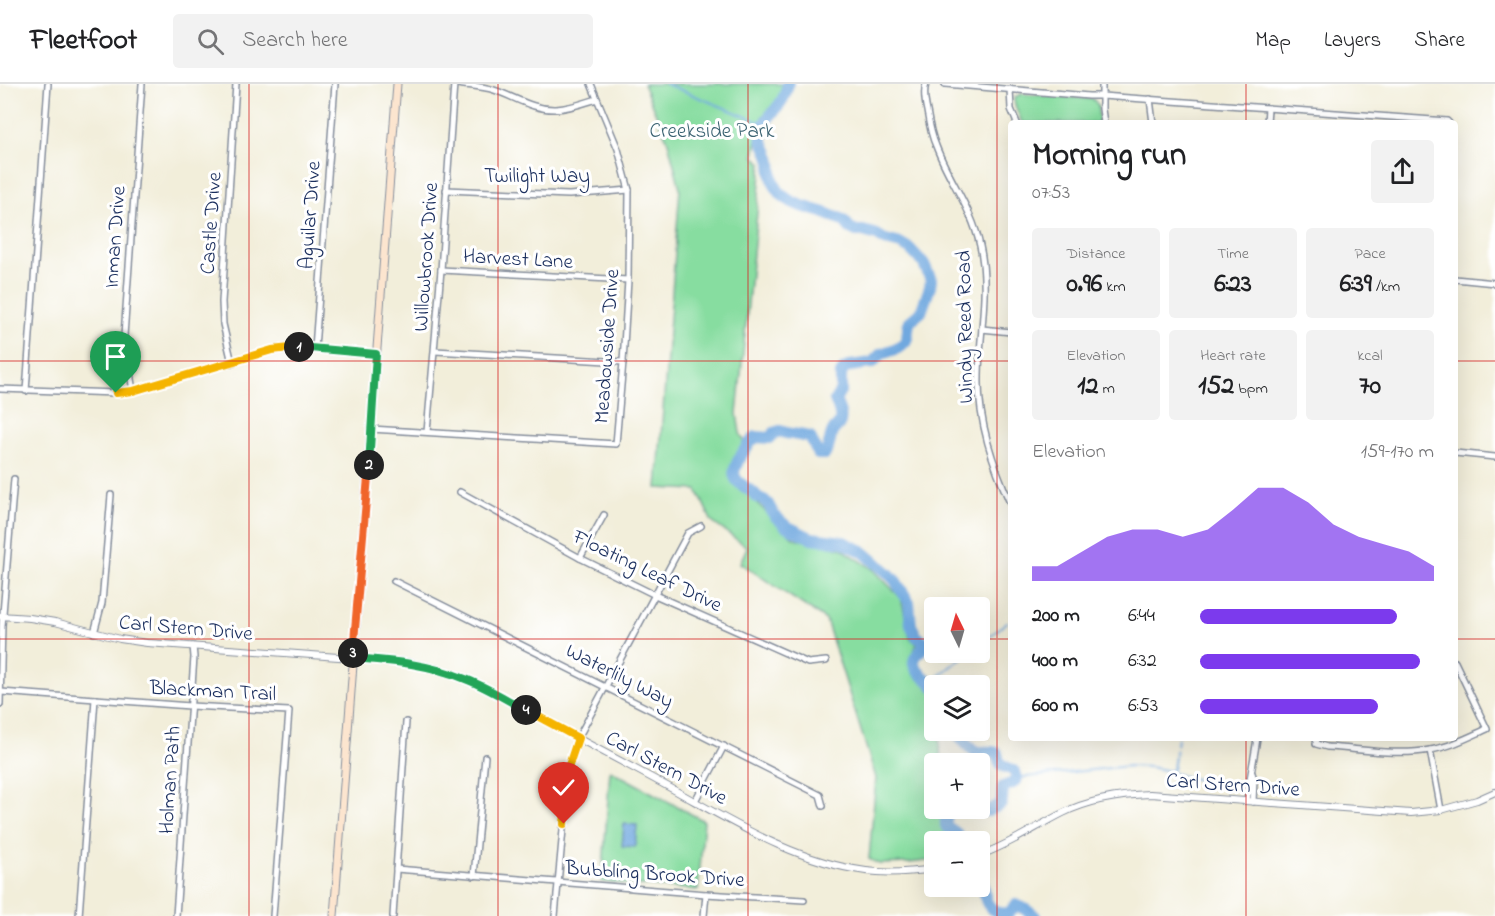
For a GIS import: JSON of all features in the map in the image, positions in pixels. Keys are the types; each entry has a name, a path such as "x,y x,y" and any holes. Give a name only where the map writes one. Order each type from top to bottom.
{"main road":[{"path":"333,916 397,84"}],"street":[{"path":"26,391 48,84"},
{"name":"Inman Drive","path":"133,391 124,336 142,84"},
{"name":"Castle Drive","path":"232,363 223,324 222,302 236,84"},
{"name":"Aguilar Drive","path":"315,348 335,84"},
{"path":"456,84 484,87 523,103 554,109 568,108 597,99"},
{"name":"Willowbrook Drive","path":"427,432 456,84"},
{"name":"Meadowside Drive","path":"371,429 616,444 628,280 629,190 618,149 591,84"},
{"name":"Windy Reed Road","path":"926,84 924,90 931,133 943,162 968,209 980,244 984,269 980,401 984,426 999,478 1008,498"},
{"path":"945,84 1423,120"},
{"path":"1102,84 1104,120"},
{"path":"1010,89 1011,109 1016,120"},
{"path":"1150,99 1153,120"},
{"path":"1267,120 1268,108"},
{"path":"1362,120 1363,115"},
{"name":"Twilight Way","path":"446,190 569,195 629,190"},
{"name":"Harvest Lane","path":"441,270 628,280"},
{"path":"1458,279 1495,283"},
{"path":"982,329 1008,332"},
{"path":"0,389 116,393 133,391 272,350 294,347 376,354"},
{"path":"435,351 623,362"},
{"path":"1458,453 1495,457"},
{"path":"0,704 2,616 14,479"},
{"name":"Floating Leaf Drive","path":"460,492 580,558 655,595 808,663 826,661"},
{"path":"94,633 102,603 111,495"},
{"path":"580,558 604,515"},
{"path":"555,916 569,765 578,738 688,533 701,526"},
{"name":"Waterlily Way","path":"394,581 820,795 823,806"},
{"name":"Carl Stern Drive","path":"2,616 55,622 120,639 147,643 406,662 438,669 470,680 767,839 800,854 824,862 868,871 924,870"},
{"name":"Holman Path","path":"176,916 193,645"},
{"path":"1316,741 1316,744 1327,747 1398,752 1430,750 1458,742 1487,729 1458,668"},
{"name":"Blackman Trail","path":"1,692 289,711 273,916"},
{"path":"80,916 95,699"},
{"path":"393,916 406,722"},
{"path":"1250,802 1249,779 1257,741"},
{"path":"695,801 724,746"},
{"path":"1430,750 1441,810"},
{"path":"474,876 485,757"},
{"name":"Carl Stern Drive","path":"990,852 1065,812 1105,798 1127,795 1150,794 1411,813 1441,810 1477,800 1495,792"},
{"name":"Bubbling Brook Drive","path":"396,869 804,900"},
{"path":"704,916 706,894"}],"green space":[{"name":"Creekside Park","path":"643,84 784,84 779,98 762,117 754,156 762,163 737,414 740,433 744,441 729,474 794,538 841,548 873,569 901,598 910,637 917,644 909,661 924,681 924,741 940,741 940,753 924,753 924,819 944,819 942,825 949,831 924,831 924,861 879,864 869,859 876,778 826,620 740,563 747,547 712,522 697,490 657,488 680,188 668,142"},
{"path":"1021,94 1093,99 1098,105 1099,120 1021,120 1014,101 1015,97"},
{"path":"610,770 704,821 698,890 602,882"}],"water":[{"path":"624,824 637,825 635,847 622,846"}],"waterway":[{"path":"666,84 764,124"},
{"path":"788,84 786,93 766,121 762,132 762,140 771,161 773,182 779,191 795,203 839,218 856,231 877,235 910,249 924,264 931,280 921,312 909,322 905,342 898,348 881,354 872,363 844,369 841,374 841,390 835,400 840,412 840,421 832,432 825,454 818,454 810,437 780,431 774,433 770,438 756,437 751,441 737,464 734,475 739,483 756,497 764,500 774,515 786,526 811,538 843,542 862,551 895,580 909,602 911,625 917,637 924,641 925,646 914,659 916,668 924,676"},
{"path":"990,636 1007,622"},
{"path":"940,675 955,663"},
{"path":"964,741 975,752 997,753 1000,763 1016,774 1017,778 1013,783 1003,787 1001,804 990,810"},
{"path":"1177,745 1178,741"},
{"path":"1017,778 1129,766 1169,771 1173,769 1176,750"},
{"path":"1170,772 1189,778 1229,783"},
{"path":"946,819 946,826 953,831"},
{"path":"985,897 988,905 1001,913 1009,913 1016,905 1035,916"}],"route":[{"path":"116,393 133,391 272,350 294,347 376,354 353,658 406,662 438,669 470,680 578,738 569,765 564,824"}]}
